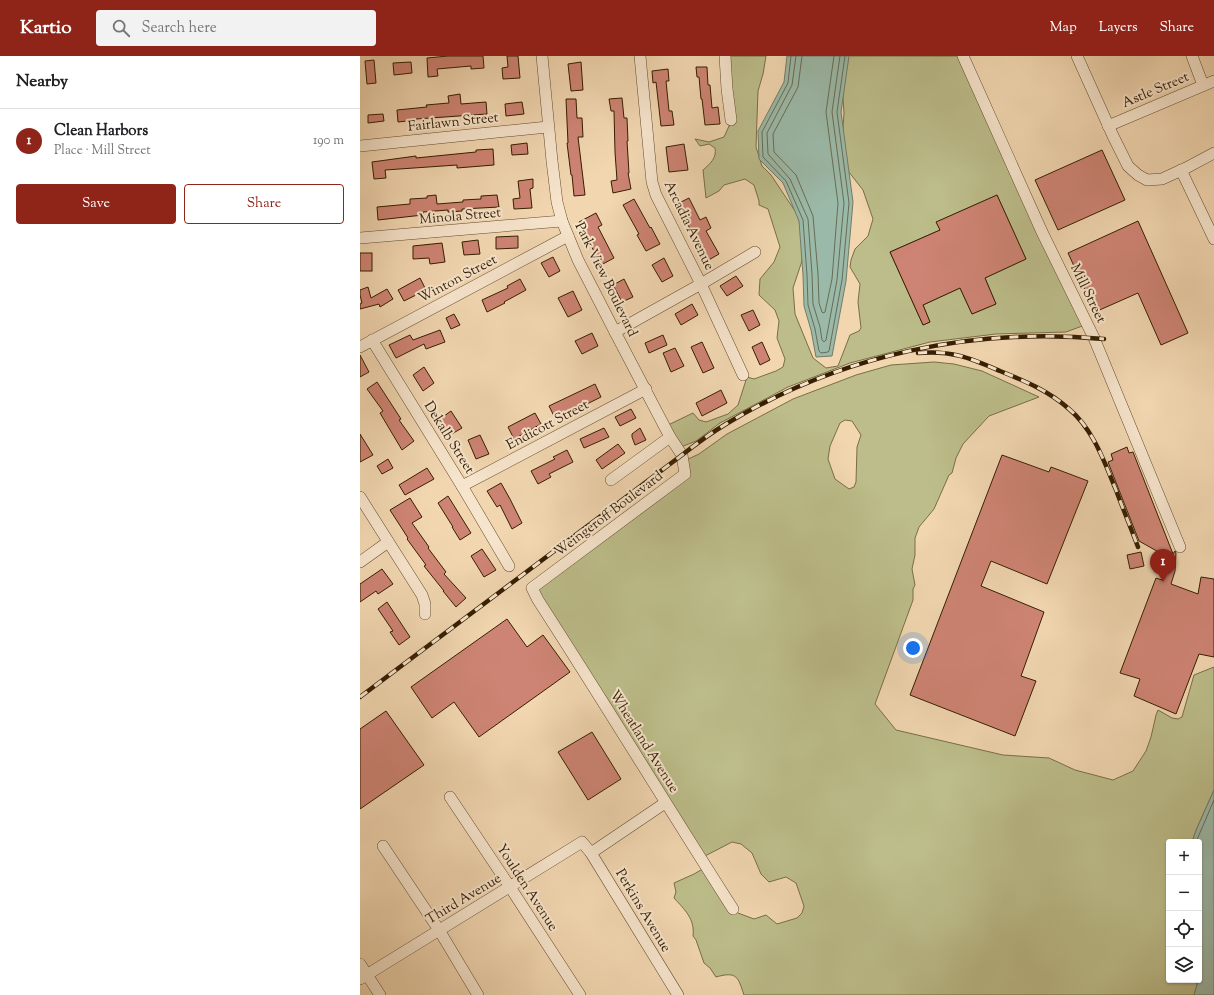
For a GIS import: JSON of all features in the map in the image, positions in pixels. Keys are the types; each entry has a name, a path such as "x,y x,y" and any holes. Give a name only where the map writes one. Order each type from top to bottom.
{"street":[{"name":"Park View Boulevard","path":"542,56 548,127 557,202 562,221 578,260 670,437 682,455"},
{"name":"Arcadia Avenue","path":"640,56 652,182 656,195 701,284 743,375"},
{"path":"725,56 731,120"},
{"name":"Mill Street","path":"963,56 1042,232 1094,338 1180,547"},
{"path":"1077,56 1108,126 1128,166 1138,175 1147,180 1162,179 1214,153"},
{"path":"1192,56 1204,85"},
{"name":"Astle Street","path":"1108,126 1214,81"},
{"name":"Fairlawn Street","path":"360,146 548,127"},
{"path":"1181,170 1214,239"},
{"name":"Minola Street","path":"360,238 562,221"},
{"name":"Winton Street","path":"361,344 372,340 568,236"},
{"path":"615,332 755,252"},
{"name":"Dekalb Street","path":"372,340 462,486 509,566"},
{"name":"Endicott Street","path":"462,486 646,389"},
{"path":"611,480 670,437"},
{"name":"Weingeroff Boulevard","path":"532,588 681,478 685,474 682,455"},
{"path":"360,497 422,595 425,604 425,614"},
{"path":"360,562 388,542"},
{"name":"Wheatland Avenue","path":"532,588 538,600 665,803 733,909"},
{"name":"Youlden Avenue","path":"450,797 580,995"},
{"path":"591,853 665,803"},
{"name":"Third Avenue","path":"363,977 582,842"},
{"name":"Perkins Avenue","path":"582,842 591,853 678,995"},
{"path":"383,846 439,930 478,995"},
{"path":"360,964 363,977 380,995"}],"green space":[{"path":"728,56 766,56 758,91 756,147 762,166 771,175 797,214 803,233 802,261 793,288 795,314 813,358 826,368 838,366 850,335 859,331 861,328 858,302 860,284 850,267 855,249 868,236 873,219 863,190 845,167 841,156 844,113 840,56 964,56 1085,325 1066,332 996,334 930,342 850,363 788,387 720,423 696,441 676,449 666,426 693,413 699,420 706,422 728,414 738,405 747,377 754,379 776,371 783,367 785,359 777,338 779,321 775,310 759,295 760,279 774,262 780,247 768,209 759,205 754,185 745,179 724,185 719,191 706,198 703,170 714,158 715,148 709,144 700,146 695,139 709,142 724,137 730,124","holes":["997,195 1026,259 985,278 996,304 972,314 960,288 923,305 930,322 923,325 890,252 940,230 937,222"]},
{"path":"934,362 954,364 982,371 1039,397 989,416 963,444 956,458 952,473 949,475 934,509 919,527 915,538 915,555 912,569 915,585 913,589 913,600 875,704 896,730 1003,755 1049,758 1075,770 1113,780 1133,771 1146,751 1158,710 1172,718 1178,719 1182,717 1194,675 1214,667 1214,790 1193,839 1166,839 1166,983 1197,983 1194,995 744,995 736,977 733,975 723,975 716,977 710,968 704,963 696,940 693,936 691,920 674,898 676,892 674,883 706,867 733,909 738,913 754,919 766,915 777,924 797,918 802,913 804,906 796,883 786,877 769,882 761,874 752,853 741,844 732,842 703,857 541,603 538,589 683,480 682,462 699,454 727,434 793,399 856,375 891,365","holes":["845,420 852,421 861,435 857,447 856,482 854,487 849,489 835,479 828,459 830,446 840,423"]}],"water":[{"path":"787,56 849,56 841,112 853,202 846,281 832,356 816,357 811,330 804,306 799,221 783,183 759,159 758,131 784,82"},
{"path":"1214,790 1214,995 1194,995 1197,983 1202,983 1202,839 1193,839"}],"building":[{"path":"448,56 483,56 484,68 471,69 471,66 437,69 438,76 428,77 427,58"},
{"path":"507,56 518,56 520,78 503,79 502,68 508,67"},
{"path":"374,60 376,83 367,84 365,61"},
{"path":"411,62 412,73 394,75 393,63"},
{"path":"581,62 583,90 571,91 568,64"},
{"path":"696,67 707,67 712,108 718,107 720,124 705,125 699,77 697,77"},
{"path":"668,69 669,81 666,81 669,111 672,111 674,125 661,126 656,82 653,83 652,71"},
{"path":"460,94 461,104 486,102 487,114 416,119 398,122 397,110 449,103 448,96"},
{"path":"622,98 624,118 627,118 628,173 631,189 613,193 611,181 617,180 614,111 611,111 609,99"},
{"path":"566,99 576,99 577,118 582,118 583,137 578,137 585,195 574,196 567,143"},
{"path":"522,102 524,114 506,116 505,104"},
{"path":"383,114 384,121 368,123 368,115"},
{"path":"527,143 528,154 512,155 511,145"},
{"path":"684,144 688,170 669,172 666,147"},
{"path":"493,149 494,165 457,168 457,165 385,170 386,178 374,179 372,162 416,156 416,158"},
{"path":"1102,150 1125,200 1058,230 1035,180"},
{"path":"533,179 533,188 530,189 532,208 514,209 513,199 520,198 518,181"},
{"path":"436,195 437,204 463,202 463,200 481,199 481,196 497,195 499,207 462,209 462,211 448,212 448,210 423,212 423,215 378,220 377,207 410,204 410,199 427,198 427,196"},
{"path":"997,195 1026,259 985,278 996,304 972,314 960,288 923,305 930,322 923,325 890,252 940,230 936,222"},
{"path":"689,198 700,220 706,217 711,228 706,231 719,254 707,261 677,204"},
{"path":"634,199 660,244 646,251 637,235 639,234 623,205"},
{"path":"596,213 602,225 598,227 614,258 601,265 579,222"},
{"path":"1138,221 1188,333 1161,345 1138,293 1095,312 1068,253"},
{"path":"518,236 518,248 496,249 496,237"},
{"path":"478,240 480,254 464,255 462,242"},
{"path":"442,243 445,262 430,264 429,258 413,259 413,246"},
{"path":"360,253 372,253 372,271 360,271"},
{"path":"553,257 560,271 549,277 541,263"},
{"path":"664,258 673,276 662,282 652,265"},
{"path":"736,276 743,286 727,296 720,286"},
{"path":"420,278 426,290 404,301 398,290"},
{"path":"520,279 526,290 487,312 482,300 508,288 507,286"},
{"path":"624,279 633,297 622,302 613,285"},
{"path":"368,287 371,298 387,289 393,299 380,307 379,304 360,309 360,304 362,303 360,290"},
{"path":"573,291 582,310 568,317 558,298"},
{"path":"692,304 698,315 681,325 675,314"},
{"path":"753,310 760,325 749,331 741,315"},
{"path":"454,314 460,325 451,329 446,318"},
{"path":"440,330 445,342 426,349 424,344 396,358 389,345 410,335 413,340"},
{"path":"592,333 598,346 582,354 575,341"},
{"path":"663,335 667,345 649,353 645,343"},
{"path":"702,342 714,368 703,373 691,347"},
{"path":"762,342 770,360 760,365 752,347"},
{"path":"675,348 684,366 671,372 663,353"},
{"path":"360,355 369,372 360,377"},
{"path":"424,367 434,383 423,391 413,375"},
{"path":"377,382 401,419 399,420 414,441 402,450 380,413 383,411 367,389"},
{"path":"595,384 601,397 555,418 549,406"},
{"path":"721,390 727,403 702,416 696,403"},
{"path":"631,409 636,418 620,426 615,417"},
{"path":"451,411 462,428 450,435 440,419"},
{"path":"535,413 541,424 514,439 508,427"},
{"path":"604,428 609,437 584,448 580,439"},
{"path":"640,428 646,440 635,445 632,434"},
{"path":"360,434 373,455 360,462"},
{"path":"480,435 489,454 476,459 468,440"},
{"path":"618,444 625,453 602,469 596,460"},
{"path":"1127,447 1129,453 1133,452 1173,554 1175,551 1176,553 1175,571 1171,584 1198,594 1201,577 1214,579 1214,657 1199,654 1176,714 1134,696 1140,679 1120,673 1156,578 1162,580 1171,559 1139,541 1108,462 1113,460 1111,454"},
{"path":"567,450 573,462 549,474 551,477 538,484 531,471 555,459 553,457"},
{"path":"1002,455 1049,472 1051,467 1088,481 1047,584 991,561 981,586 1044,612 1021,676 1036,681 1015,736 910,695"},
{"path":"388,459 393,468 382,474 377,466"},
{"path":"427,468 434,479 405,495 399,485"},
{"path":"501,483 522,523 512,529 500,505 497,507 487,491"},
{"path":"448,496 471,533 460,540 438,503"},
{"path":"410,498 422,517 412,523 446,572 444,574 466,598 456,607 424,566 426,565 407,539 408,538 390,510"},
{"path":"482,549 496,570 484,577 471,556"},
{"path":"1141,552 1144,566 1130,569 1127,555"},
{"path":"382,569 393,584 378,594 376,591 360,602 360,584"},
{"path":"387,602 410,637 399,645 390,632 393,631 378,609"},
{"path":"507,619 527,647 543,635 570,672 479,737 454,702 432,718 411,687"},
{"path":"386,711 424,765 360,809 360,729"},
{"path":"592,732 621,779 588,800 558,752"}],"railway":[{"path":"360,697 698,443 726,424 770,400 815,380 861,364 908,351 956,342 1055,336 1104,339"},
{"path":"918,353 930,352 951,354 979,362 1036,387 1069,409 1085,426 1097,446 1138,547"}],"place":[{"name":"Clean Harbors","path":"1163,582"}]}
